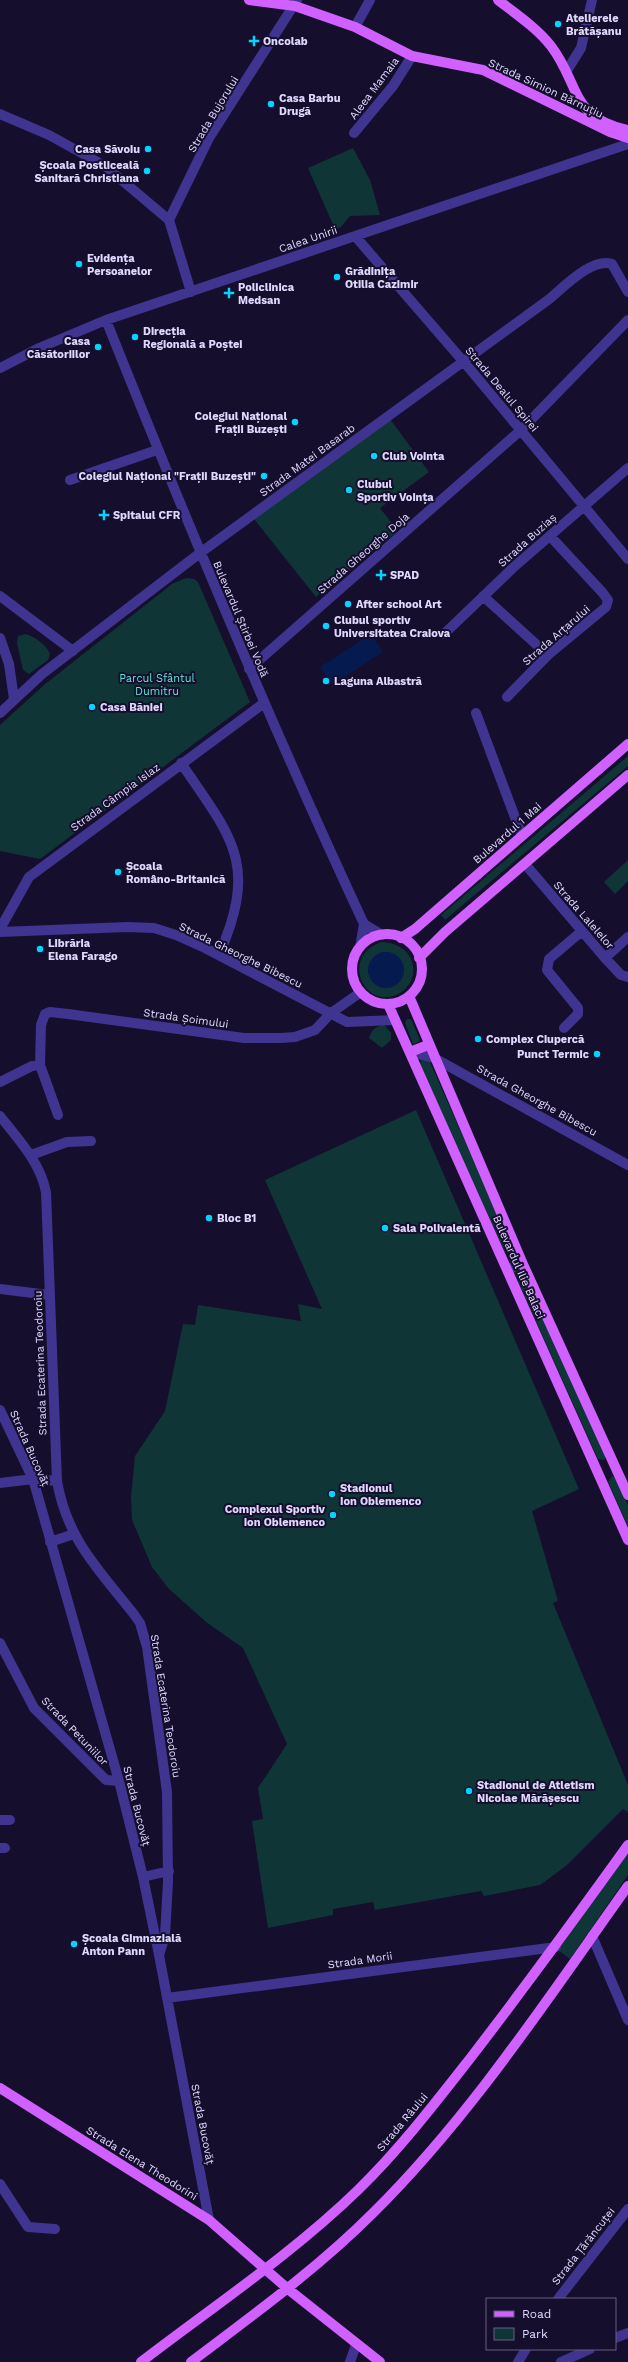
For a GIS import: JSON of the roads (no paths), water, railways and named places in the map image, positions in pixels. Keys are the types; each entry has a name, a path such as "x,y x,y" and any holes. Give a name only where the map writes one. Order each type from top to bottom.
{"main road":[{"name":"Strada Simion Bărnuțiu","path":"249,0 296,3 355,27 412,56 483,70 610,132 628,138"},
{"path":"498,0 547,41 566,72 576,96 587,111 616,127 628,130"},
{"name":"Bulevardul 1 Mai","path":"401,938 415,929 628,744"},
{"path":"420,958 445,932 628,775"},
{"path":"382,935 401,938 412,946 420,958 421,970 419,983 409,996 396,1003 388,1004 373,1001 361,992 355,984 352,965 360,947 374,937 382,935"},
{"name":"Bulevardul Ilie Balaci","path":"409,996 428,1045 522,1262 628,1495"},
{"name":"Bulevardul Ilie Balaci","path":"388,1004 628,1540"},
{"path":"410,1052 428,1045"},
{"name":"Strada Râului","path":"141,2362 265,2268 336,2210 395,2150 432,2107 556,1947 628,1845"},
{"path":"191,2362 288,2289 373,2213 417,2166 506,2057 628,1886"},
{"name":"Strada Elena Theodorini","path":"0,2088 210,2220 288,2289"},
{"path":"288,2289 356,2345 380,2362"}],"street":[{"path":"355,27 370,0"},
{"path":"566,72 581,48 592,0"},
{"name":"Strada Bujorului","path":"169,220 209,138 296,3"},
{"name":"Aleea Mamaia","path":"354,133 393,86 412,56"},
{"path":"0,114 50,135 105,166 169,220 191,292"},
{"name":"Calea Unirii","path":"0,368 39,348 106,320 628,144"},
{"name":"Strada Dealul Spirei","path":"355,236 464,361 628,559"},
{"name":"Strada Matei Basarab","path":"0,713 42,674 200,553 596,263 612,264 628,292"},
{"name":"Bulevardul Știrbei Vodă","path":"106,320 157,450 249,670 364,924"},
{"name":"Strada Gheorghe Doja","path":"249,670 521,430 628,320"},
{"path":"70,480 157,450"},
{"name":"Strada Buziaș","path":"444,634 483,596 583,506 628,468"},
{"name":"Strada Arțarului","path":"507,697 548,655 606,607 608,600 550,536"},
{"path":"0,596 74,651"},
{"path":"483,596 548,655"},
{"path":"0,638 9,664 14,699"},
{"name":"Strada Câmpia Islaz","path":"0,928 29,877 264,703"},
{"path":"476,713 522,836"},
{"path":"181,763 211,805 235,850 238,870 236,907 219,955"},
{"name":"Strada Lalelelor","path":"525,864 605,958 621,974 628,977"},
{"path":"360,947 364,924 382,935"},
{"name":"Strada Gheorghe Bibescu","path":"0,932 127,927 154,928 176,935 219,955 347,1022 395,1020"},
{"path":"564,1028 578,1014 578,1008 547,970 546,964 549,959 582,931"},
{"path":"605,958 628,937"},
{"name":"Strada Șoimului","path":"58,1115 40,1065 43,1017 50,1012 260,1039 304,1034 315,1030 331,1013 361,992"},
{"name":"Strada Gheorghe Bibescu","path":"410,1052 434,1058 628,1165"},
{"path":"0,1082 32,1066 40,1065"},
{"name":"Strada Ecaterina Teodoroiu","path":"0,1116 31,1155 43,1176 46,1192 57,1481 60,1499 74,1534 82,1549 133,1613 143,1632 167,1792 169,1872 165,1936 159,1955"},
{"path":"31,1155 67,1142 91,1141"},
{"path":"508,1270 522,1262"},
{"path":"0,1290 50,1295"},
{"name":"Strada Bucovăț","path":"0,1410 33,1479 119,1781 143,1877 210,2220"},
{"path":"0,1483 33,1479 57,1481"},
{"path":"50,1542 74,1534"},
{"name":"Strada Petuniilor","path":"0,1644 34,1708 106,1780 119,1781"},
{"path":"143,1877 169,1872"},
{"path":"592,1936 628,2020"},
{"name":"Strada Morii","path":"167,1998 556,1947"},
{"path":"0,2184 28,2227 55,2229"},
{"name":"Strada Țărăncuței","path":"559,2298 628,2209"},
{"path":"616,2338 628,2333"},
{"path":"350,2362 356,2345"},
{"path":"518,2362 525,2350"},
{"path":"560,2362 588,2350"}],"water":[{"path":"371,634 383,652 332,685 320,667"},
{"path":"386,952 396,955 401,960 404,970 401,980 396,985 386,988 376,985 371,980 368,970 371,960 376,955"}],"place":[{"name":"Atelierele Brătășanu","path":"558,24"},
{"name":"Oncolab","path":"254,41"},
{"name":"Casa Barbu Drugă","path":"271,104"},
{"name":"Casa Săvoiu","path":"148,149"},
{"name":"Școala Postliceală Sanitară Christiana","path":"147,171"},
{"name":"Evidența Persoanelor","path":"79,264"},
{"name":"Grădinița Otilia Cazimir","path":"337,277"},
{"name":"Policlinica Medsan","path":"229,293"},
{"name":"Direcția Regională a Poștei","path":"135,337"},
{"name":"Casa Căsătoriilor","path":"98,347"},
{"name":"Colegiul Național Frații Buzești","path":"295,422"},
{"name":"Club Vointa","path":"374,456"},
{"name":"Colegiul Național \"Frații Buzești\"","path":"264,476"},
{"name":"Clubul Sportiv Voința","path":"349,490"},
{"name":"Spitalul CFR","path":"104,515"},
{"name":"SPAD","path":"381,575"},
{"name":"After school Art","path":"348,604"},
{"name":"Clubul sportiv Universitatea Craiova","path":"326,626"},
{"name":"Laguna Albastră","path":"326,681"},
{"name":"Casa Băniei","path":"92,707"},
{"name":"Școala Româno-Britanică","path":"118,872"},
{"name":"Librăria Elena Farago","path":"40,949"},
{"name":"Complex Ciupercă","path":"478,1039"},
{"name":"Punct Termic","path":"597,1054"},
{"name":"Bloc B1","path":"209,1218"},
{"name":"Sala Polivalentă","path":"385,1228"},
{"name":"Stadionul Ion Oblemenco","path":"332,1494"},
{"name":"Complexul Sportiv Ion Oblemenco","path":"333,1515"},
{"name":"Stadionul de Atletism Nicolae Mărășescu","path":"469,1791"},
{"name":"Școala Gimnazială Anton Pann","path":"74,1944"}],"park label":[{"name":"Parcul Sfântul Dumitru","path":"157,684"}]}
